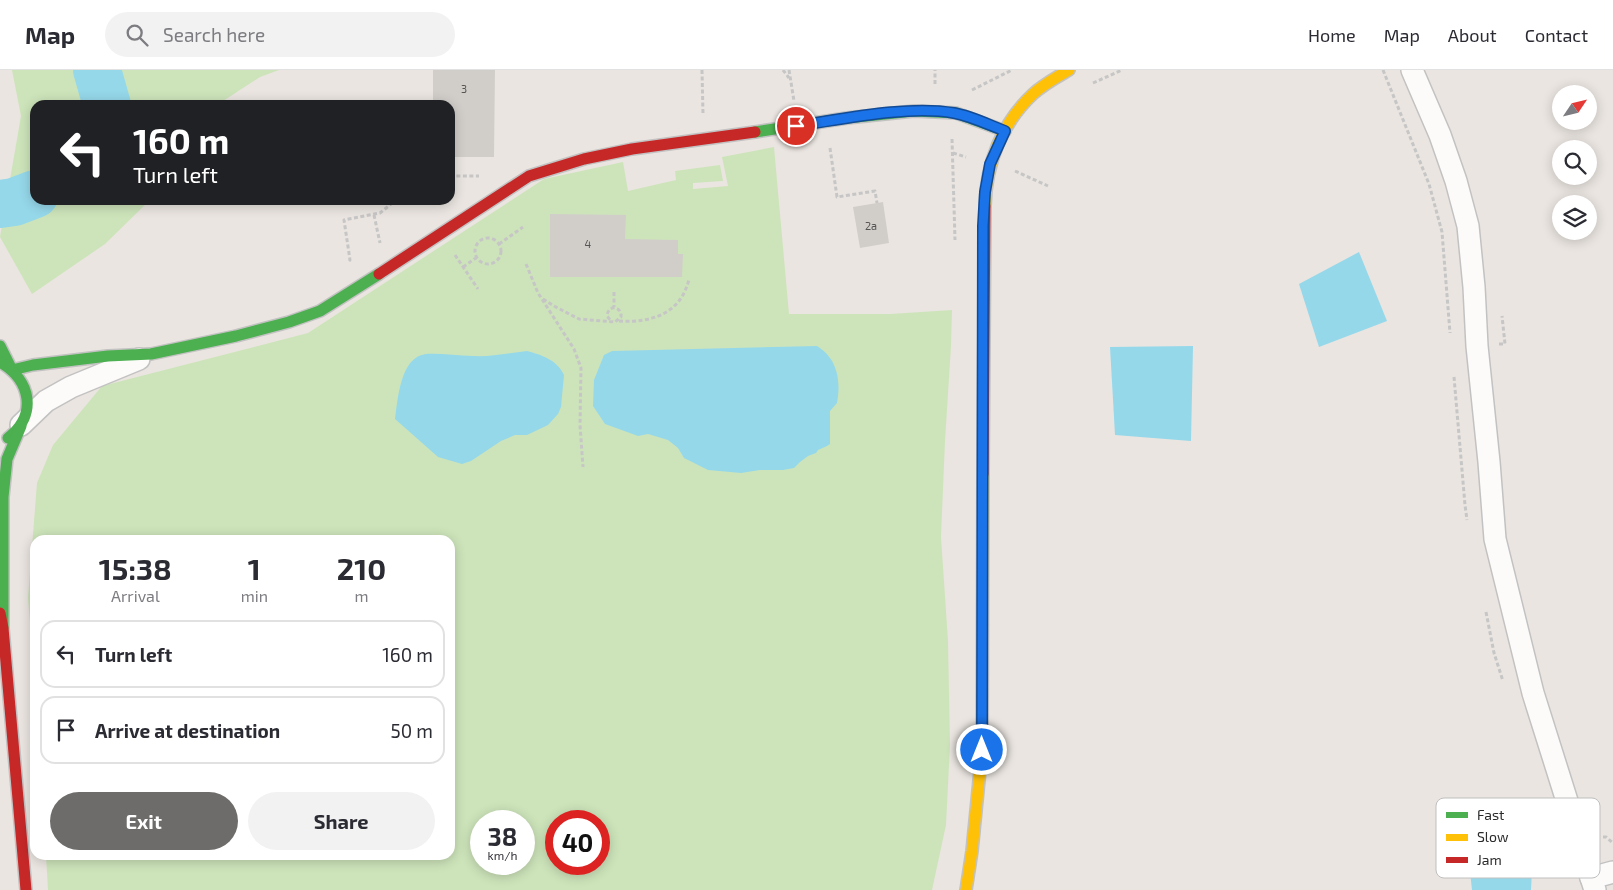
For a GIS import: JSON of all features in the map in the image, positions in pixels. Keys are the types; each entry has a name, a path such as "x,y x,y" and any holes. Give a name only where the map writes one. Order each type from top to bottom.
{"street":[{"path":"966,890 972,851 982,750 985,192 990,164 1012,117 1034,93 1050,80 1069,70"},
{"path":"1412,70 1440,135 1456,181 1468,226 1495,539 1533,692 1566,798"},
{"path":"12,370 33,365 108,356 151,354 236,336 289,322 320,311 348,296 529,176 584,159 632,149 847,118 914,111 932,110 956,113 1005,131"},
{"path":"0,346 12,370"},
{"path":"0,443 12,436 46,401 71,387 151,354"},
{"path":"0,362 12,370 22,381 27,396 27,411 7,458 3,497 3,628 26,890"},
{"path":"0,613 3,628"},
{"path":"1593,884 1613,872"}],"path":[{"path":"702,70 704,122"},
{"path":"782,70 790,78"},
{"path":"789,70 793,97"},
{"path":"934,92 935,70"},
{"path":"956,113 960,96 1012,70"},
{"path":"829,142 837,197 875,191 877,203"},
{"path":"1012,170 1048,186"},
{"path":"350,260 344,220 380,214 390,205"},
{"path":"499,244 523,226"},
{"path":"490,238 499,244 501,255 495,263 491,265 482,264 476,258 474,250 482,239 490,238"},
{"path":"476,258 463,266 478,289"},
{"path":"526,264 541,297 574,349 581,368 580,432 583,467"},
{"path":"541,297 579,319 618,321 652,318 666,313 681,299 689,279"},
{"path":"614,292 614,307"},
{"path":"611,321 607,316 607,312 610,308 614,307"},
{"path":"614,307 621,312 621,317 618,321"}],"green space":[{"path":"12,70 279,70 260,77 225,100 30,100 30,205 145,205 105,244 32,294 0,237 21,116"},
{"path":"774,147 789,314 890,314 952,310 941,537 948,641 950,745 946,825 932,890 48,890 46,860 455,860 455,535 33,535 37,483 53,445 102,386 308,333 544,179 623,162 628,191 676,180 675,171 720,165 723,181 693,183 693,189 728,186 722,157"},
{"path":"30,572 30,623 28,598"}],"water":[{"path":"1359,252 1387,321 1319,347 1299,284"},
{"path":"817,346 830,357 838,379 837,403 830,411 830,444 808,456 794,468 741,473 708,470 684,458 678,448 668,440 648,434 638,436 605,424 593,406 594,380 604,355 612,351"},
{"path":"1193,346 1191,441 1115,435 1110,347"},
{"path":"527,351 543,356 553,362 564,375 561,407 558,414 548,425 527,435 515,435 501,441 471,461 462,464 438,457 395,419 402,380 411,363 417,357 426,354 486,356"},
{"path":"1471,878 1532,878 1531,890 1472,890"}],"building":[{"path":"433,70 495,70 494,157 455,157 455,100 433,100"},
{"path":"883,202 889,243 860,248 853,207"},
{"path":"550,214 626,215 625,239 678,240 678,254 683,254 682,277 550,277"}],"waterway":[{"path":"97,70 106,100"},
{"path":"0,204 14,202 30,196"}],"traffic: fast":[{"path":"755,132 847,118 914,111 956,113 1005,131"},
{"path":"0,346 12,370 33,365 108,356 151,354 236,336 289,322 320,311 379,274"},
{"path":"0,362 19,378 27,398 27,409 24,419 18,429 8,438"},
{"path":"3,628 3,497 7,459 21,426"}],"traffic: slow":[{"path":"985,206 992,159 1004,131 1022,105 1037,90 1069,70"},
{"path":"966,890 972,851 982,750 983,474"}],"traffic: jam":[{"path":"379,274 529,176 584,159 632,149 755,132"},
{"path":"983,474 985,206"},
{"path":"0,613 3,628 26,890"}],"route":[{"path":"796,126 847,118 932,110 956,113 1005,131 990,164 985,192 983,226 982,750"}]}
